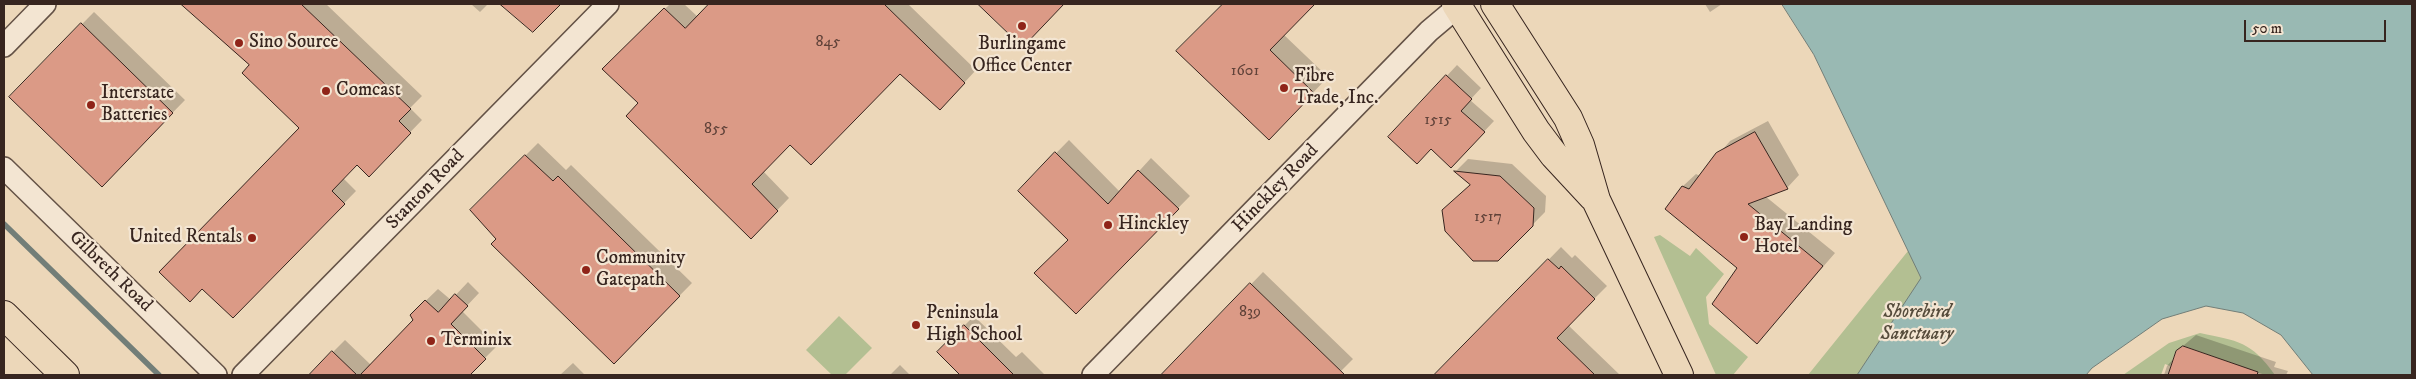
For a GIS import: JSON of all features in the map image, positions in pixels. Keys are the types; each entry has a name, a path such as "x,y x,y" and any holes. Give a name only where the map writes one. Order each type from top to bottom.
{"main road":[{"path":"1495,4 1568,118 1580,145 1596,200 1679,375"},
{"path":"1458,5 1536,131 1554,155 1596,200"},
{"path":"4,314 65,375"}],"street":[{"path":"4,46 45,4"},
{"name":"Stanton Road","path":"243,375 608,4"},
{"name":"Hinckley Road","path":"1093,375 1429,32 1458,5"},
{"name":"Gilbreth Road","path":"4,168 216,375"}],"green space":[{"path":"1660,235 1690,256 1696,248 1724,274 1706,297 1709,324 1748,357 1733,375 1716,375 1654,237"},
{"name":"Shorebird Sanctuary","path":"1908,251 2072,375 1808,375"},
{"path":"839,316 872,348 845,375 832,375 806,350"},
{"path":"2200,333 2243,344 2258,355 2275,375 2265,375 2184,346 2176,351 2170,366 2165,364 2161,375 2123,375 2169,343"}],"water":[{"path":"1782,4 2412,4 2412,375 2313,375 2281,335 2243,313 2206,306 2162,319 2092,368 2086,375 1857,375 1921,278 1814,55"}],"building":[{"path":"181,4 301,4 411,109 399,121 411,133 369,177 357,165 332,191 345,204 233,318 202,289 190,302 159,272 299,128 242,73 249,65"},
{"path":"500,4 561,4 533,32"},
{"path":"709,4 884,4 965,83 940,110 900,74 811,165 790,145 752,184 778,211 751,239 626,116 638,103 602,69 664,8 685,28"},
{"name":"Burlingame Office Center","path":"978,4 1064,4 1023,47"},
{"path":"1223,4 1315,4 1270,50 1314,93 1269,140 1176,51"},
{"name":"Interstate Batteries","path":"81,23 173,113 102,187 9,97"},
{"path":"1446,75 1472,99 1461,111 1485,132 1451,168 1431,149 1417,164 1388,137"},
{"name":"Bay Landing Hotel","path":"1755,132 1788,189 1748,204 1823,266 1757,344 1712,304 1737,268 1665,209 1682,186 1689,189 1716,153"},
{"name":"Hinckley","path":"1055,152 1108,204 1138,170 1179,209 1076,314 1034,273 1068,240 1018,191"},
{"name":"Community Gatepath","path":"525,155 553,181 558,176 680,296 614,364 491,244 496,239 470,210"},
{"path":"1454,171 1500,176 1534,208 1533,226 1498,261 1473,261 1445,231 1442,210 1470,185"},
{"path":"1548,259 1559,269 1561,266 1595,299 1557,338 1595,375 1434,375"},
{"path":"1250,283 1345,375 1161,375"},
{"name":"Terminix","path":"455,294 468,306 451,324 486,359 470,375 360,375 413,320 410,315 425,300 438,312"},
{"path":"964,325 1014,375 960,375 937,352"},
{"path":"2183,346 2258,372 2257,375 2168,375 2176,351"},
{"path":"332,351 357,375 309,375"}],"waterway":[{"path":"4,224 159,375"}],"place":[{"name":"Burlingame Office Center","path":"1022,26"},
{"name":"Sino Source","path":"239,43"},
{"name":"Fibre Trade, Inc.","path":"1284,88"},
{"name":"Comcast","path":"326,91"},
{"name":"Interstate Batteries","path":"91,105"},
{"name":"Hinckley","path":"1108,225"},
{"name":"Bay Landing Hotel","path":"1744,237"},
{"name":"United Rentals","path":"252,238"},
{"name":"Community Gatepath","path":"586,270"},
{"name":"Peninsula High School","path":"916,325"},
{"name":"Terminix","path":"431,341"}]}
